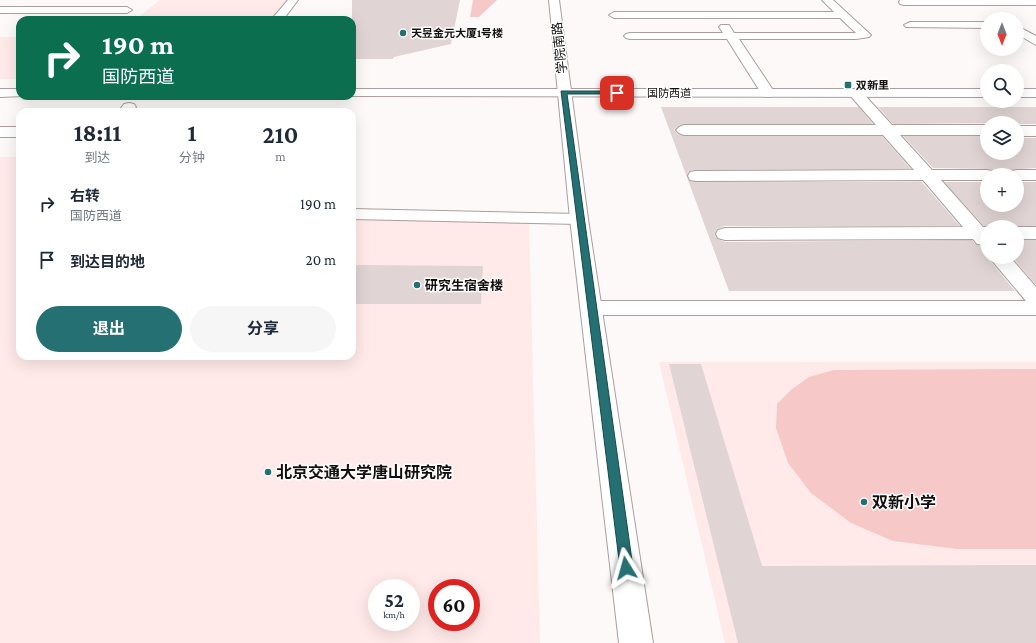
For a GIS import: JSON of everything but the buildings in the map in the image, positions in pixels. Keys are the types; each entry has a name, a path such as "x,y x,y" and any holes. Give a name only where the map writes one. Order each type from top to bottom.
{"street":[{"path":"0,5 8,0"},
{"path":"280,16 293,0"},
{"name":"学院南路","path":"554,0 579,219 636,643"},
{"path":"630,36 865,35 827,0"},
{"path":"904,2 1036,2"},
{"path":"974,2 990,12"},
{"path":"0,10 127,10"},
{"path":"614,15 713,10 844,15"},
{"path":"713,10 768,93"},
{"path":"910,25 980,25"},
{"path":"1024,25 1030,25"},
{"path":"1024,33 1036,41"},
{"path":"0,93 16,93"},
{"name":"国防西道","path":"356,93 980,93"},
{"path":"855,93 980,233"},
{"path":"1024,93 1036,93"},
{"path":"684,130 980,130"},
{"path":"1024,131 1036,131"},
{"path":"0,132 16,132"},
{"path":"696,176 980,175"},
{"path":"1024,175 1036,175"},
{"path":"356,214 579,219"},
{"path":"1024,233 1036,233"},
{"path":"725,234 980,237"},
{"path":"1005,264 1036,300"},
{"path":"592,308 1036,308"}],"shaded area":[{"path":"160,0 294,0 281,16 140,16"},
{"path":"473,0 497,0 479,17 470,17"},
{"path":"0,37 16,37 16,79 0,79"},
{"name":"北京交通大学唐山研究院","path":"0,157 16,157 16,360 356,360 356,218 529,221 540,643 0,643"},
{"name":"双新小学","path":"659,362 1036,362 1036,643 725,643"},
{"path":"1036,369 1036,549 957,549 893,541 851,523 811,493 788,463 776,428 777,404 792,389 809,377 834,370"}],"place":[{"name":"天昱金元大厦1号楼","path":"403,33"},
{"name":"双新里","path":"848,85"},
{"name":"研究生宿舍楼","path":"417,285"},
{"name":"北京交通大学唐山研究院","path":"268,472"},
{"name":"双新小学","path":"864,502"}],"route":[{"path":"617,93 564,93 579,219 626,568"}]}
